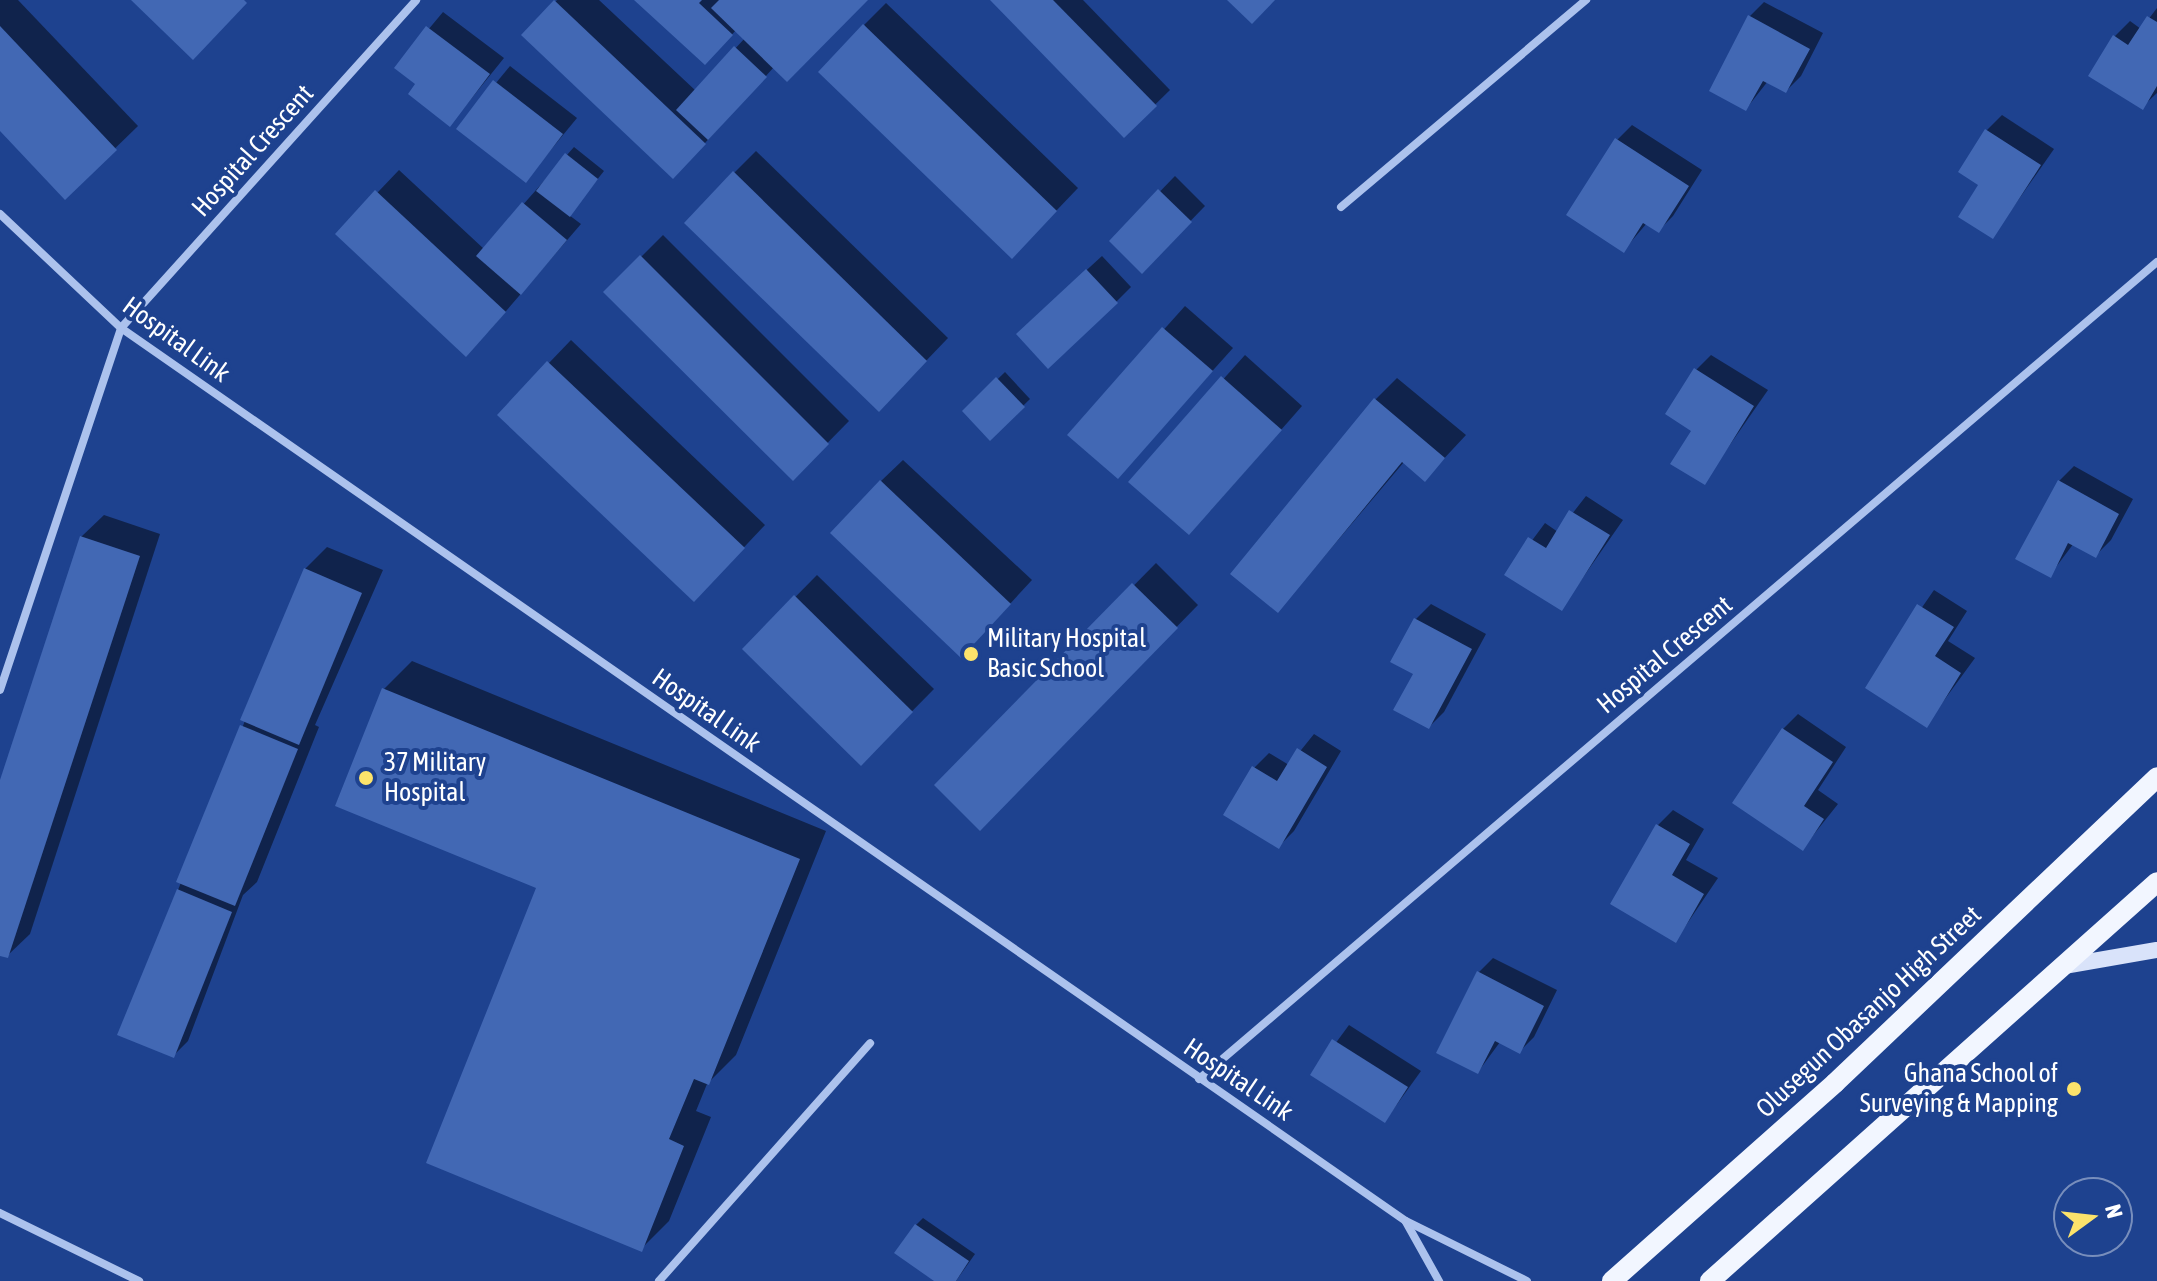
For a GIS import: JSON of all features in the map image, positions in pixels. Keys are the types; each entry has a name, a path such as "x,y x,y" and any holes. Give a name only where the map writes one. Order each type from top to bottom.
{"main road":[{"name":"Olusegun Obasanjo High Street","path":"1612,1281 1835,1083 2157,777"},
{"path":"1710,1281 2157,882"}],"street":[{"name":"Hospital Crescent","path":"121,328 416,0"},
{"path":"1341,207 1586,0"},
{"name":"Hospital Link","path":"0,214 121,328 1406,1221 1527,1281"},
{"name":"Hospital Crescent","path":"1199,1079 2157,262"},
{"path":"0,690 121,328"},
{"path":"2062,966 2157,950"},
{"path":"659,1281 870,1043"},
{"path":"0,1213 139,1281"},
{"name":"Hospital Link","path":"1406,1221 1439,1281"}],"building":[{"path":"131,0 244,0 247,3 193,60"},
{"path":"554,0 706,144 673,179 521,35"},
{"path":"634,0 702,0 699,3 733,35 705,65"},
{"path":"719,0 868,0 787,82 711,8"},
{"path":"990,0 1053,0 1157,106 1124,138"},
{"path":"1227,0 1275,0 1252,24"},
{"path":"1748,15 1810,49 1786,93 1763,81 1746,111 1709,91"},
{"path":"2147,16 2157,22 2157,86 2143,110 2088,76 2113,35 2128,45"},
{"path":"863,24 1057,211 1012,259 818,72"},
{"path":"0,26 117,150 65,200 0,131"},
{"path":"426,26 490,74 450,127 408,94 415,84 394,68"},
{"path":"734,46 767,77 708,140 676,110"},
{"path":"493,80 563,134 526,183 456,129"},
{"path":"1985,129 2041,165 1993,239 1958,217 1978,185 1958,172"},
{"path":"1615,138 1689,186 1659,233 1643,223 1624,253 1566,215"},
{"path":"565,153 598,179 570,217 536,191"},
{"path":"733,171 927,361 879,412 684,223"},
{"path":"1158,189 1192,222 1142,274 1109,241"},
{"path":"375,190 506,312 466,357 335,234"},
{"path":"522,202 567,240 521,295 476,256"},
{"path":"640,255 829,444 793,481 603,292"},
{"path":"1086,269 1118,303 1048,369 1016,334"},
{"path":"1162,327 1213,371 1118,479 1067,435"},
{"path":"547,361 745,548 694,602 497,415"},
{"path":"1694,368 1754,406 1705,485 1670,464 1691,431 1665,414"},
{"path":"1221,376 1282,430 1189,535 1128,482"},
{"path":"996,377 1025,407 990,441 962,411"},
{"path":"1374,398 1445,458 1425,482 1402,462 1278,613 1230,574"},
{"path":"880,480 1011,604 961,658 830,533"},
{"path":"2058,480 2119,514 2096,558 2068,543 2051,578 2015,559"},
{"path":"1569,510 1610,535 1562,611 1504,575 1528,537 1546,548"},
{"path":"80,536 140,556 8,958 0,956 0,780"},
{"path":"304,568 362,593 299,745 240,720"},
{"path":"1132,583 1178,628 980,831 934,785"},
{"path":"794,595 913,712 861,766 742,649"},
{"path":"1917,604 1954,627 1935,656 1961,673 1927,728 1865,688"},
{"path":"1414,618 1472,649 1429,729 1393,710 1413,674 1390,662"},
{"path":"382,688 800,859 709,1085 694,1079 669,1139 684,1146 642,1252 426,1163 536,888 335,806"},
{"path":"240,725 298,749 235,906 176,882"},
{"path":"1782,728 1833,762 1804,806 1824,819 1803,851 1732,803"},
{"path":"1297,748 1327,767 1279,849 1223,815 1252,766 1277,781"},
{"path":"1656,824 1690,844 1672,875 1704,894 1676,943 1610,904"},
{"path":"177,889 232,912 174,1058 117,1035"},
{"path":"1477,971 1544,1006 1520,1054 1495,1041 1478,1074 1436,1053"},
{"path":"1332,1039 1408,1087 1385,1123 1310,1075"},
{"path":"915,1224 969,1261 956,1281 934,1281 894,1253"}],"place":[{"name":"Military Hospital Basic School","path":"971,654"},
{"name":"37 Military Hospital","path":"366,778"},
{"name":"Ghana School of Surveying & Mapping","path":"2074,1089"}]}
